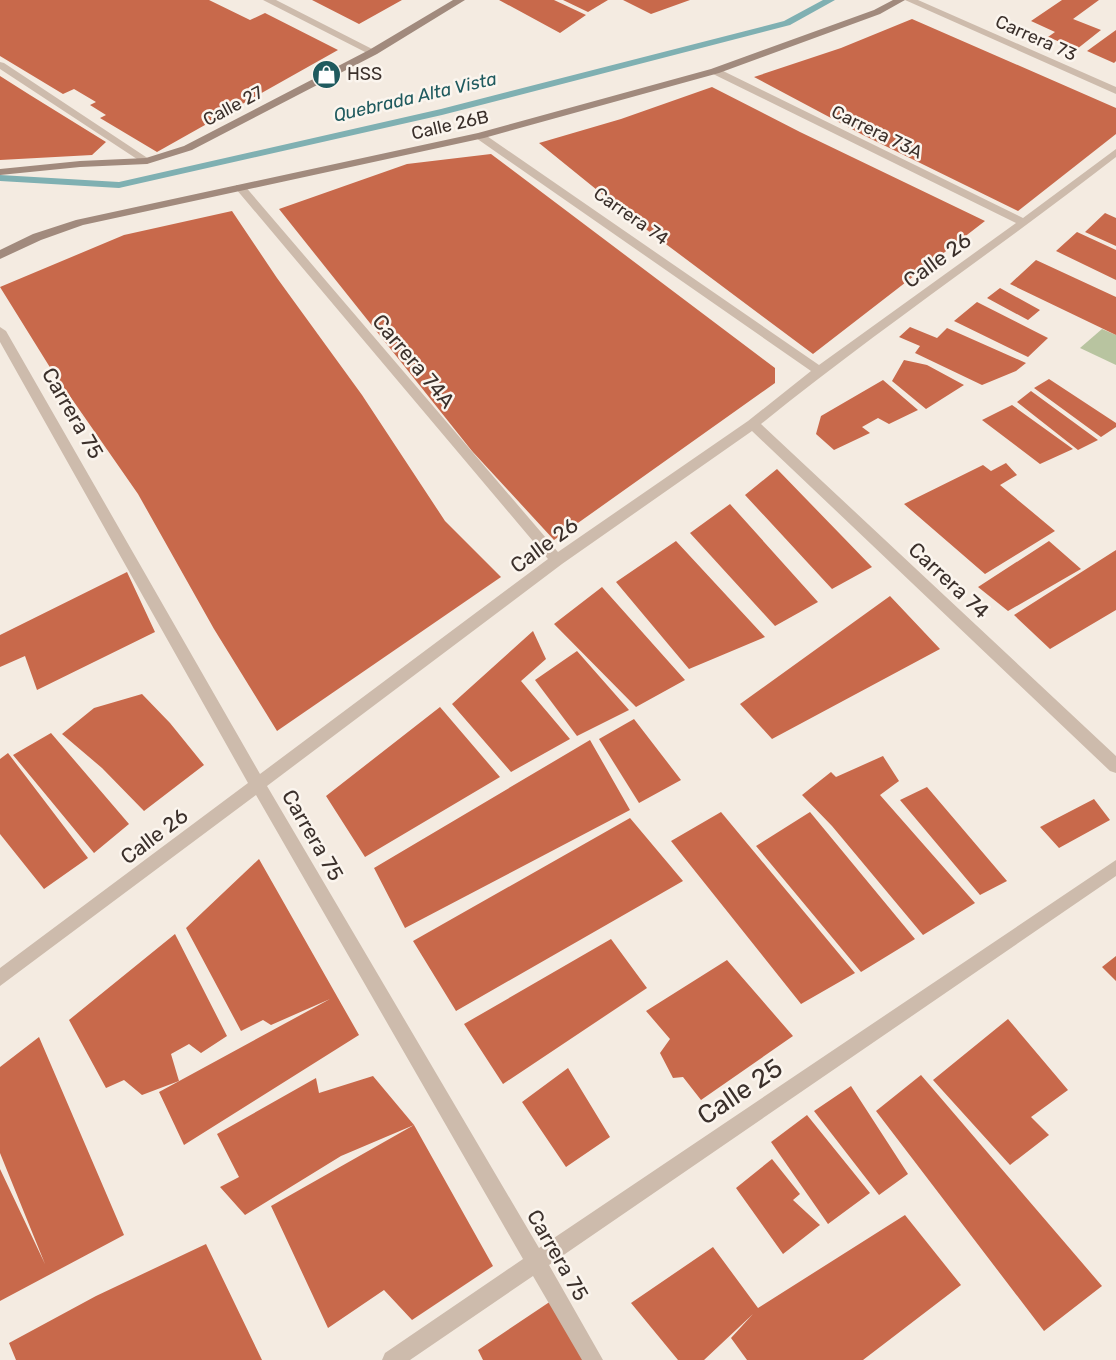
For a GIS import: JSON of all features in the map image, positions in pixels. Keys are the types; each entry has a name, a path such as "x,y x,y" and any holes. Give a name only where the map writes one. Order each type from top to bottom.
{"street":[{"path":"268,0 373,52"},
{"name":"Calle 27","path":"0,172 80,164 147,161 188,148 373,52 460,0"},
{"name":"Calle 26B","path":"0,255 37,237 80,222 480,136 715,71 876,12 900,0"},
{"name":"Carrera 73","path":"910,0 1116,91"},
{"path":"0,65 147,161"},
{"name":"Carrera 73A","path":"715,71 1024,223"},
{"name":"Carrera 74","path":"480,136 819,371"},
{"name":"Calle 26","path":"0,978 557,560 753,424 819,371 1024,223 1116,152"},
{"name":"Carrera 74A","path":"240,187 557,560"},
{"name":"Carrera 75","path":"0,331 258,785 592,1360"},
{"name":"Carrera 74","path":"753,424 1116,766"},
{"name":"Calle 25","path":"392,1360 1116,867"}],"green space":[{"path":"1102,329 1116,335 1116,365 1080,348"}],"building":[{"path":"0,0 209,0 250,20 265,13 338,50 157,152 100,118 106,115 90,105 96,102 74,89 63,94 0,56"},
{"path":"312,0 402,0 359,24"},
{"path":"499,0 554,0 586,15 560,33"},
{"path":"563,0 608,0 588,12"},
{"path":"623,0 690,0 651,14"},
{"path":"1062,0 1099,0 1073,19 1101,30 1077,49 1048,37 1055,32 1031,21"},
{"path":"912,19 1116,108 1116,134 1018,211 863,135 754,77 841,48"},
{"path":"1116,30 1116,61 1114,63 1087,51"},
{"path":"0,76 106,142 92,155 0,160"},
{"path":"712,87 985,221 813,354 639,224 539,143 621,119"},
{"path":"491,154 775,368 775,383 554,540 472,451 279,209 407,164"},
{"path":"232,211 277,278 362,395 445,521 501,577 277,731 214,629 138,494 51,369 0,287 124,235"},
{"path":"1105,213 1116,218 1116,246 1085,232"},
{"path":"1077,232 1116,250 1116,280 1056,251"},
{"path":"1036,260 1116,297 1116,335 1010,284"},
{"path":"1000,288 1040,310 1028,320 987,298"},
{"path":"977,302 1048,338 1028,357 954,321"},
{"path":"910,327 937,338 947,328 1026,363 1016,371 982,385 915,353 920,346 899,337"},
{"path":"904,360 927,365 964,385 926,409 892,381"},
{"path":"1049,379 1116,423 1116,427 1101,437 1034,388"},
{"path":"883,380 918,410 889,424 878,418 862,427 870,433 834,450 816,434 821,416"},
{"path":"1031,391 1098,440 1078,450 1017,402"},
{"path":"1012,405 1073,449 1040,464 982,420"},
{"path":"1006,463 1017,475 1000,485 1055,531 985,574 904,504 983,465 991,471"},
{"path":"777,469 872,567 832,589 745,495"},
{"path":"730,504 818,602 775,626 690,533"},
{"path":"676,541 765,637 689,669 616,582"},
{"path":"1049,541 1081,569 1008,611 978,587"},
{"path":"1116,550 1116,610 1050,649 1014,615"},
{"path":"127,572 155,632 37,690 25,656 0,667 0,635"},
{"path":"602,587 685,680 636,707 554,624"},
{"path":"890,596 940,649 772,739 740,704"},
{"path":"533,631 546,659 521,681 570,739 511,772 452,704"},
{"path":"577,651 629,710 577,736 535,680"},
{"path":"142,694 170,723 204,765 144,811 102,768 62,734 94,708"},
{"path":"440,707 500,777 365,857 326,796"},
{"path":"634,719 681,780 639,803 599,739"},
{"path":"51,733 129,824 94,853 13,755"},
{"path":"590,740 630,810 405,928 374,868"},
{"path":"8,753 88,858 44,889 0,834 0,759"},
{"path":"883,756 899,781 880,795 975,903 923,935 832,826 802,795 831,772 836,777"},
{"path":"927,787 1007,881 980,895 900,800"},
{"path":"1094,799 1110,820 1059,848 1040,827"},
{"path":"721,812 855,973 801,1004 671,841"},
{"path":"810,812 915,939 861,972 756,846"},
{"path":"630,818 683,881 456,1011 413,941"},
{"path":"259,859 359,1035 184,1145 159,1092 330,999 271,1025 263,1020 241,1031 186,928"},
{"path":"175,934 227,1036 201,1053 189,1044 171,1054 179,1081 142,1095 124,1080 106,1088 69,1020"},
{"path":"611,939 647,988 503,1084 464,1024"},
{"path":"1116,956 1116,981 1102,967"},
{"path":"727,960 793,1036 701,1100 683,1077 673,1078 660,1053 670,1039 646,1011"},
{"path":"1008,1019 1068,1090 1031,1117 1049,1135 1010,1165 933,1080"},
{"path":"39,1037 124,1235 0,1301 0,1169 45,1264 0,1153 0,1067"},
{"path":"568,1068 610,1137 566,1167 522,1102"},
{"path":"921,1075 1102,1286 1044,1331 876,1111"},
{"path":"373,1076 414,1125 341,1156 245,1215 220,1187 239,1177 217,1134 316,1078 319,1093"},
{"path":"851,1086 908,1174 879,1195 814,1111"},
{"path":"807,1115 870,1193 828,1224 771,1142"},
{"path":"414,1125 493,1266 412,1320 384,1290 328,1328 271,1206"},
{"path":"772,1159 800,1194 793,1200 820,1225 783,1254 736,1188"},
{"path":"905,1215 961,1285 863,1360 747,1360 731,1338 753,1314 704,1360 678,1360 631,1303 713,1247 758,1308"},
{"path":"206,1244 262,1360 16,1360 9,1343 96,1296"},
{"path":"551,1301 585,1360 483,1360 478,1350"}],"waterway":[{"name":"Quebrada Alta Vista","path":"0,178 119,185 442,112 787,23 830,0"}],"place":[{"name":"HSS","path":"326,74"}]}
